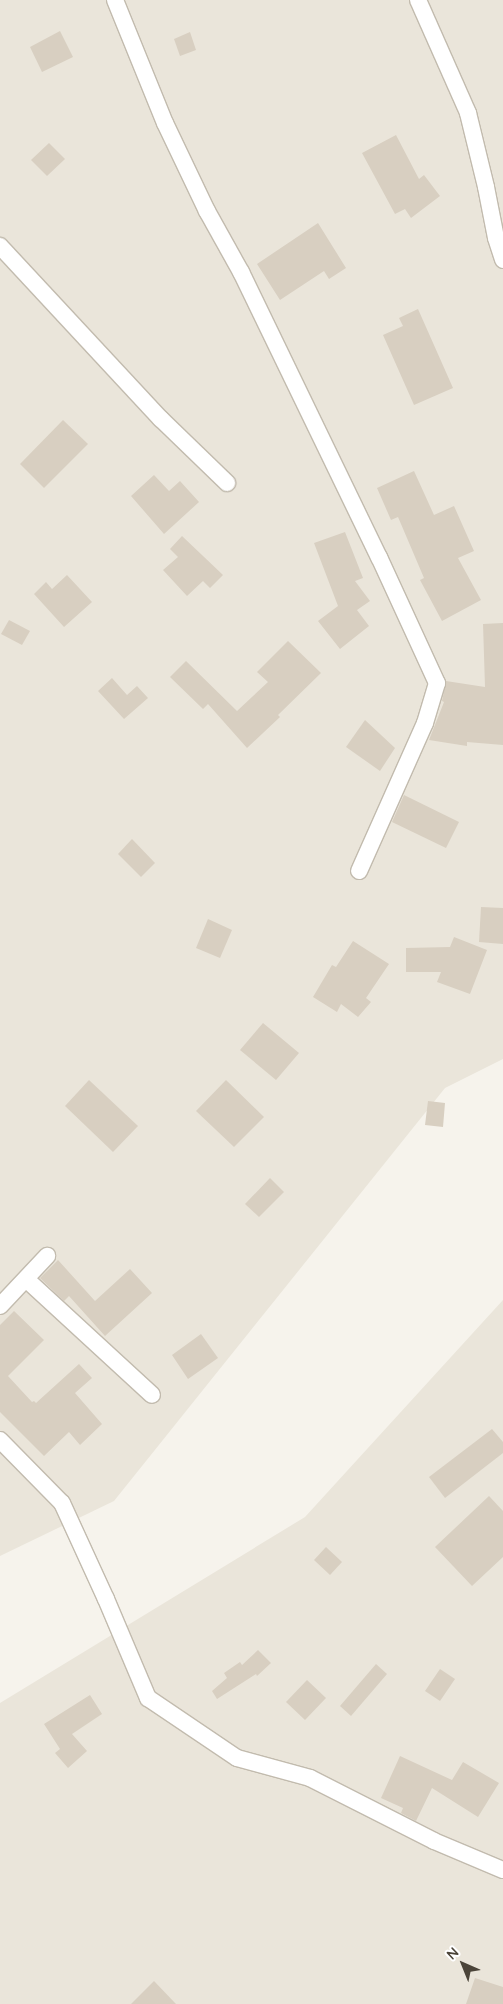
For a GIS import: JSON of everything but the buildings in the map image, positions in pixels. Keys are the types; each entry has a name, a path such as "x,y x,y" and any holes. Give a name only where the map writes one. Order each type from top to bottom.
{"street":[{"path":"115,0 165,123 207,210 241,272 379,557 437,683 426,724 358,871"},
{"path":"418,0 468,114 496,238 503,260"},
{"path":"0,246 161,419 227,482"},
{"path":"0,1306 47,1256"},
{"path":"26,1279 152,1394"},
{"path":"0,1440 62,1503 106,1599 148,1698 237,1758 310,1778 434,1841 503,1870"}],"shaded area":[{"path":"0,0 503,0 503,1059 445,1088 114,1501 0,1556"},
{"path":"503,1300 503,2004 0,2004 0,1703 305,1517"}]}
